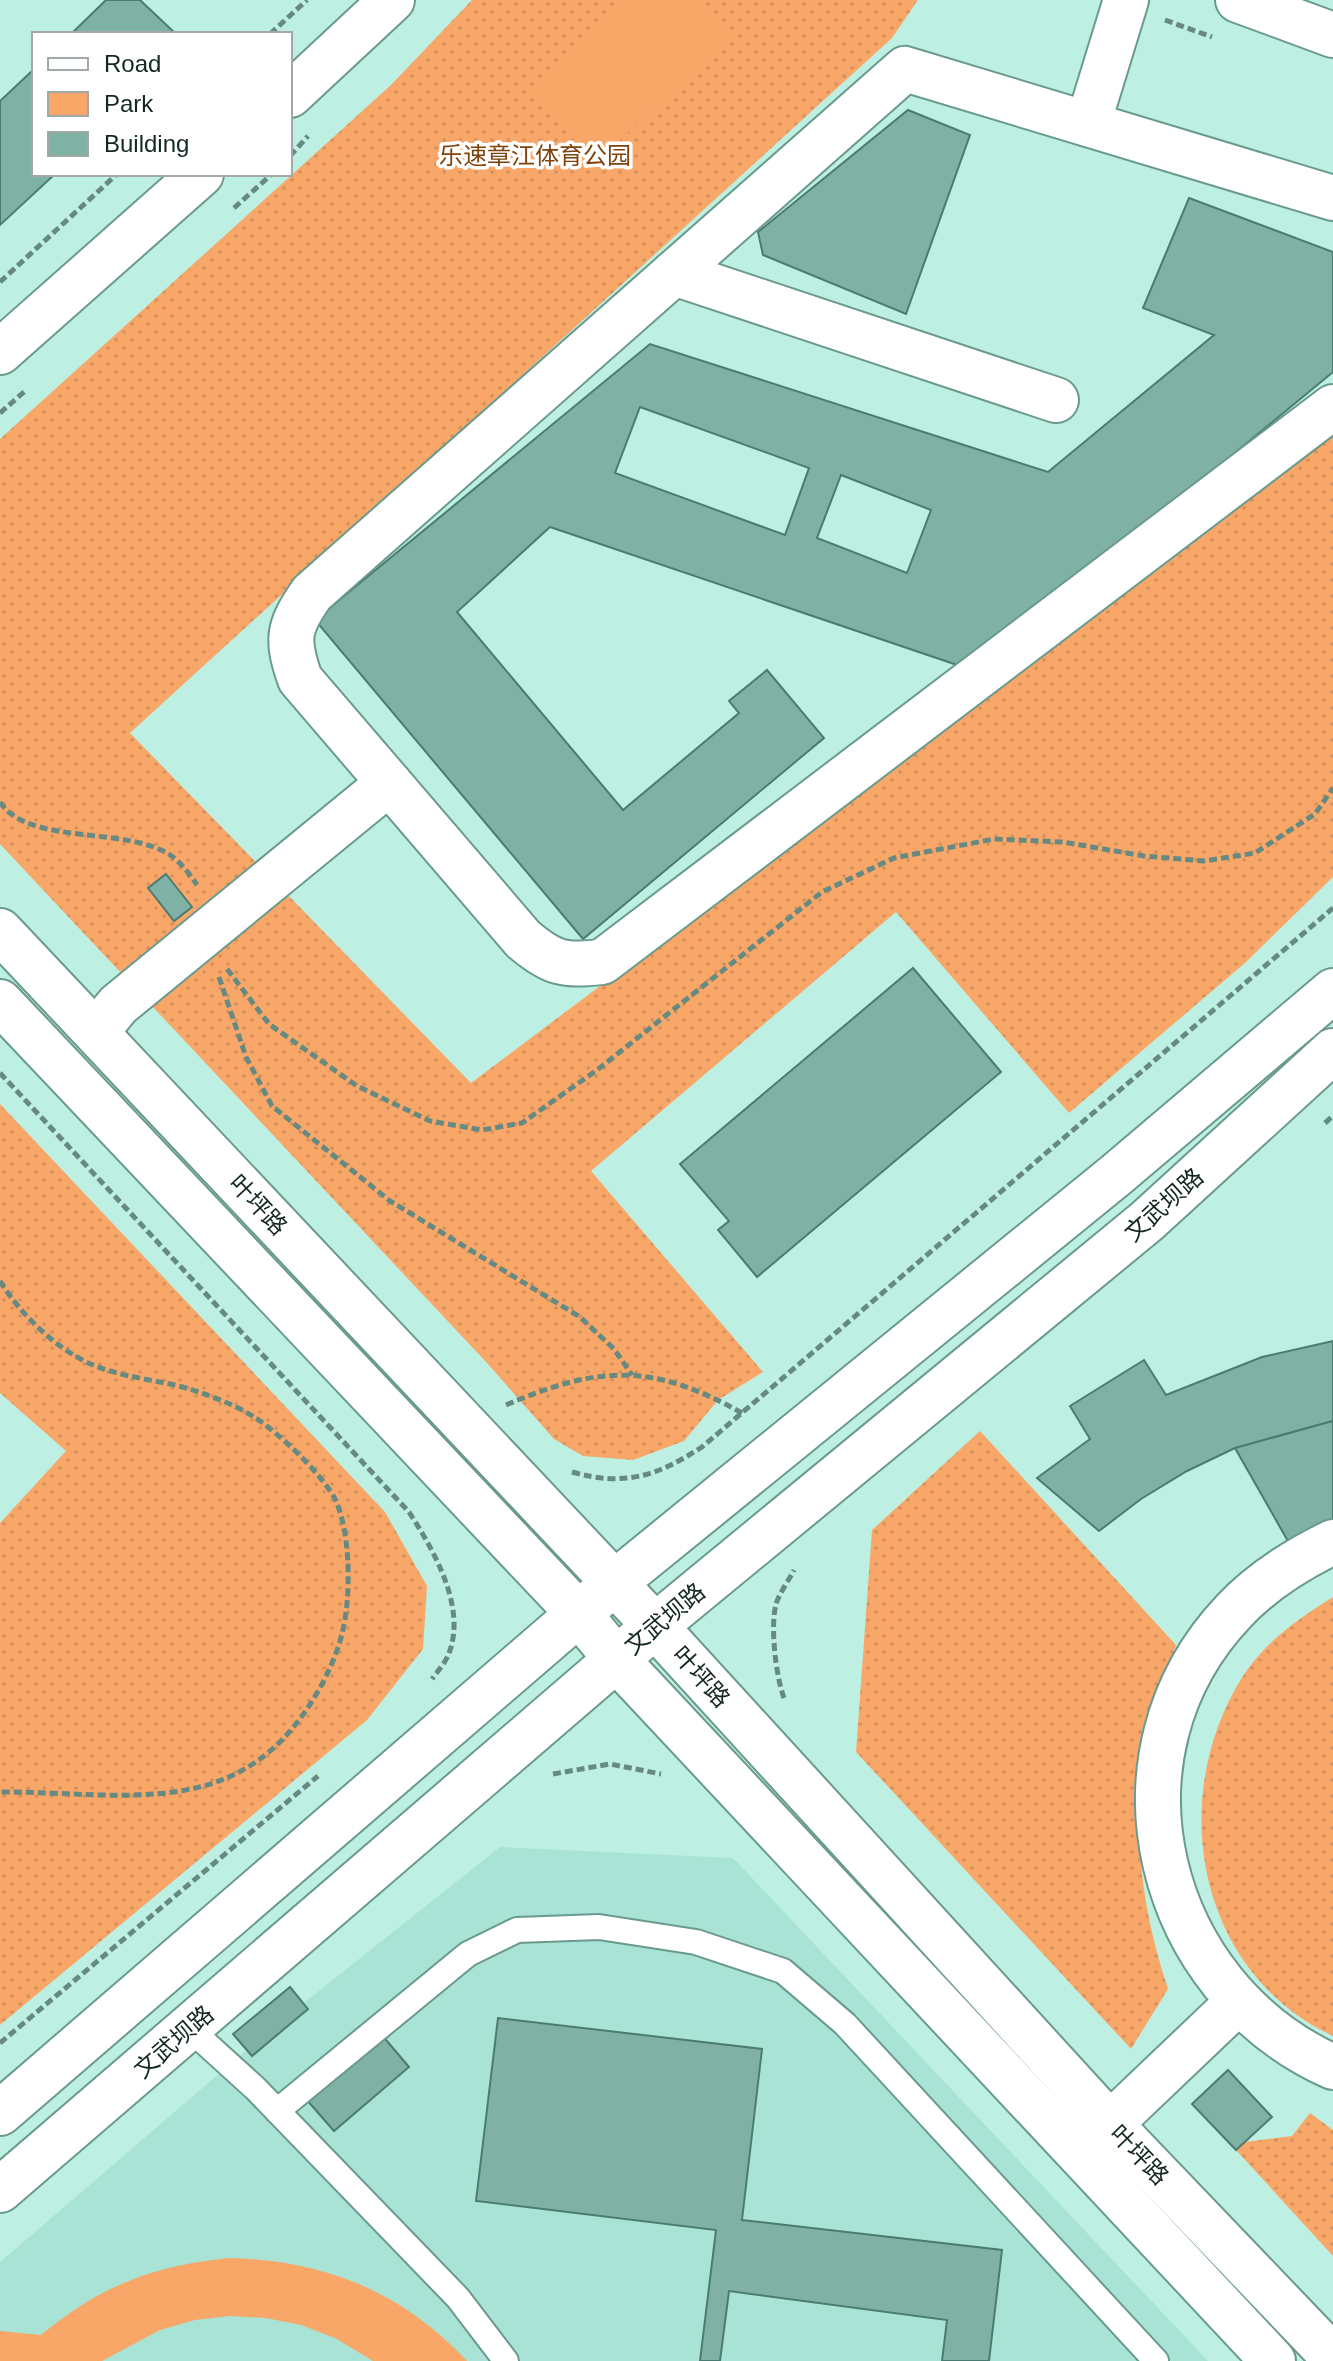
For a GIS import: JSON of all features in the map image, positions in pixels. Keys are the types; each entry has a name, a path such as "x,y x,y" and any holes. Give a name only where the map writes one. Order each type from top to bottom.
{"street":[{"path":"292,93 392,0"},
{"path":"1088,124 1126,0"},
{"path":"1238,0 1333,35"},
{"path":"1333,198 905,69 312,593 291,623 291,654 300,679 523,939 543,956 568,965 602,962 1333,407"},
{"path":"0,352 199,176"},
{"path":"674,273 1056,400"},
{"path":"96,1032 118,1005 389,783"},
{"name":"叶坪路","path":"0,931 655,1626 1110,2124 1333,2357"},
{"path":"0,2113 613,1584 1116,1175 1333,991"},
{"name":"叶坪路","path":"0,1002 580,1615 617,1660 1273,2361"},
{"name":"文武坝路","path":"0,2190 655,1626 1147,1221 1333,1051"},
{"path":"1333,1542 1301,1558 1265,1582 1224,1623 1186,1682 1170,1723 1161,1764 1158,1807 1161,1850 1172,1892 1210,1969 1238,2002 1282,2039 1333,2067"},
{"path":"1110,2124 1238,2002"}],"lane":[{"path":"277,2111 468,1954 517,1930 599,1927 696,1942 783,1971 845,2024 1156,2361"},
{"path":"190,2029 214,2048 277,2111 458,2298 506,2361"}],"path":[{"path":"272,32 307,0"},
{"path":"0,282 115,176"},
{"path":"197,884 214,927 220,981 246,1057 272,1106 390,1201 580,1317 614,1349 632,1375"},
{"path":"564,1470 593,1478 631,1478 666,1470 702,1447 1333,908"},
{"path":"0,1073 409,1512 434,1550 449,1587 450,1652 431,1681"},
{"path":"1322,1125 1333,1116"},
{"path":"0,1281 7,1293 61,1349 94,1366 199,1392 254,1417 299,1456 334,1499 347,1544 349,1608 338,1655 307,1712 275,1749 235,1777 194,1791 114,1795 0,1792"},
{"path":"498,1409 550,1386 590,1376 632,1375 675,1381 742,1413"},
{"path":"784,1700 778,1672 776,1604 795,1568"},
{"path":"548,1776 572,1768 610,1764 650,1769 664,1775"},
{"path":"0,2043 323,1771"}],"shaded area":[{"path":"500,1847 733,1858 1208,2361 0,2361 0,2262 271,2029"}],"green space":[{"name":"乐速章江体育公园","path":"472,0 918,0 892,38 130,733 471,1083 1333,435 1333,877 1245,963 1069,1113 896,912 591,1171 763,1372 718,1400 684,1441 633,1460 583,1456 554,1439 487,1363 0,844 0,439 391,85"},
{"path":"628,0 696,0 731,37 600,159 533,89"},
{"path":"0,1104 385,1512 427,1586 423,1649 367,1720 0,2025 0,1523 66,1451 0,1393"},
{"path":"980,1431 1176,1645 1149,1732 1139,1816 1146,1901 1168,1989 1131,2049 856,1752 872,1530"},
{"path":"1333,1597 1333,2036 1287,2007 1250,1970 1224,1926 1208,1877 1202,1826 1205,1774 1219,1724 1243,1676 1262,1652 1284,1632"},
{"path":"1310,2113 1333,2130 1333,2256 1236,2150 1245,2142 1292,2136"},
{"path":"229,2258 297,2265 359,2284 416,2316 467,2361 373,2361 335,2338 301,2325 266,2318 230,2316 195,2320 160,2330 102,2361 0,2361 0,2331 41,2335 84,2303 128,2281 175,2267"}],"building":[{"path":"106,0 140,0 174,32 73,32"},
{"path":"32,71 32,176 53,176 0,225 0,101"},
{"path":"908,110 970,135 906,314 763,255 758,232"},
{"path":"1189,198 1333,252 1333,372 972,670 550,527 457,612 623,810 739,713 729,701 767,670 824,738 583,939 315,620 650,344 1048,472 1214,335 1143,308","holes":["640,407 809,468 785,535 615,473","841,475 931,510 907,573 817,538"]},
{"path":"166,874 192,907 174,921 148,888"},
{"path":"913,968 1001,1072 757,1277 718,1230 729,1221 680,1164"},
{"path":"1333,1341 1333,1421 1235,1448 1187,1471 1141,1499 1099,1531 1037,1478 1090,1439 1070,1406 1144,1360 1166,1395 1262,1357"},
{"path":"1333,1421 1333,1524 1289,1543 1235,1448"},
{"path":"290,1987 308,2009 252,2056 233,2034"},
{"path":"498,2018 762,2049 742,2220 1002,2250 989,2361 942,2361 947,2320 729,2291 720,2361 700,2361 716,2230 476,2201"},
{"path":"381,2034 409,2067 334,2131 306,2099"},
{"path":"1228,2070 1272,2117 1236,2150 1192,2104"}]}
